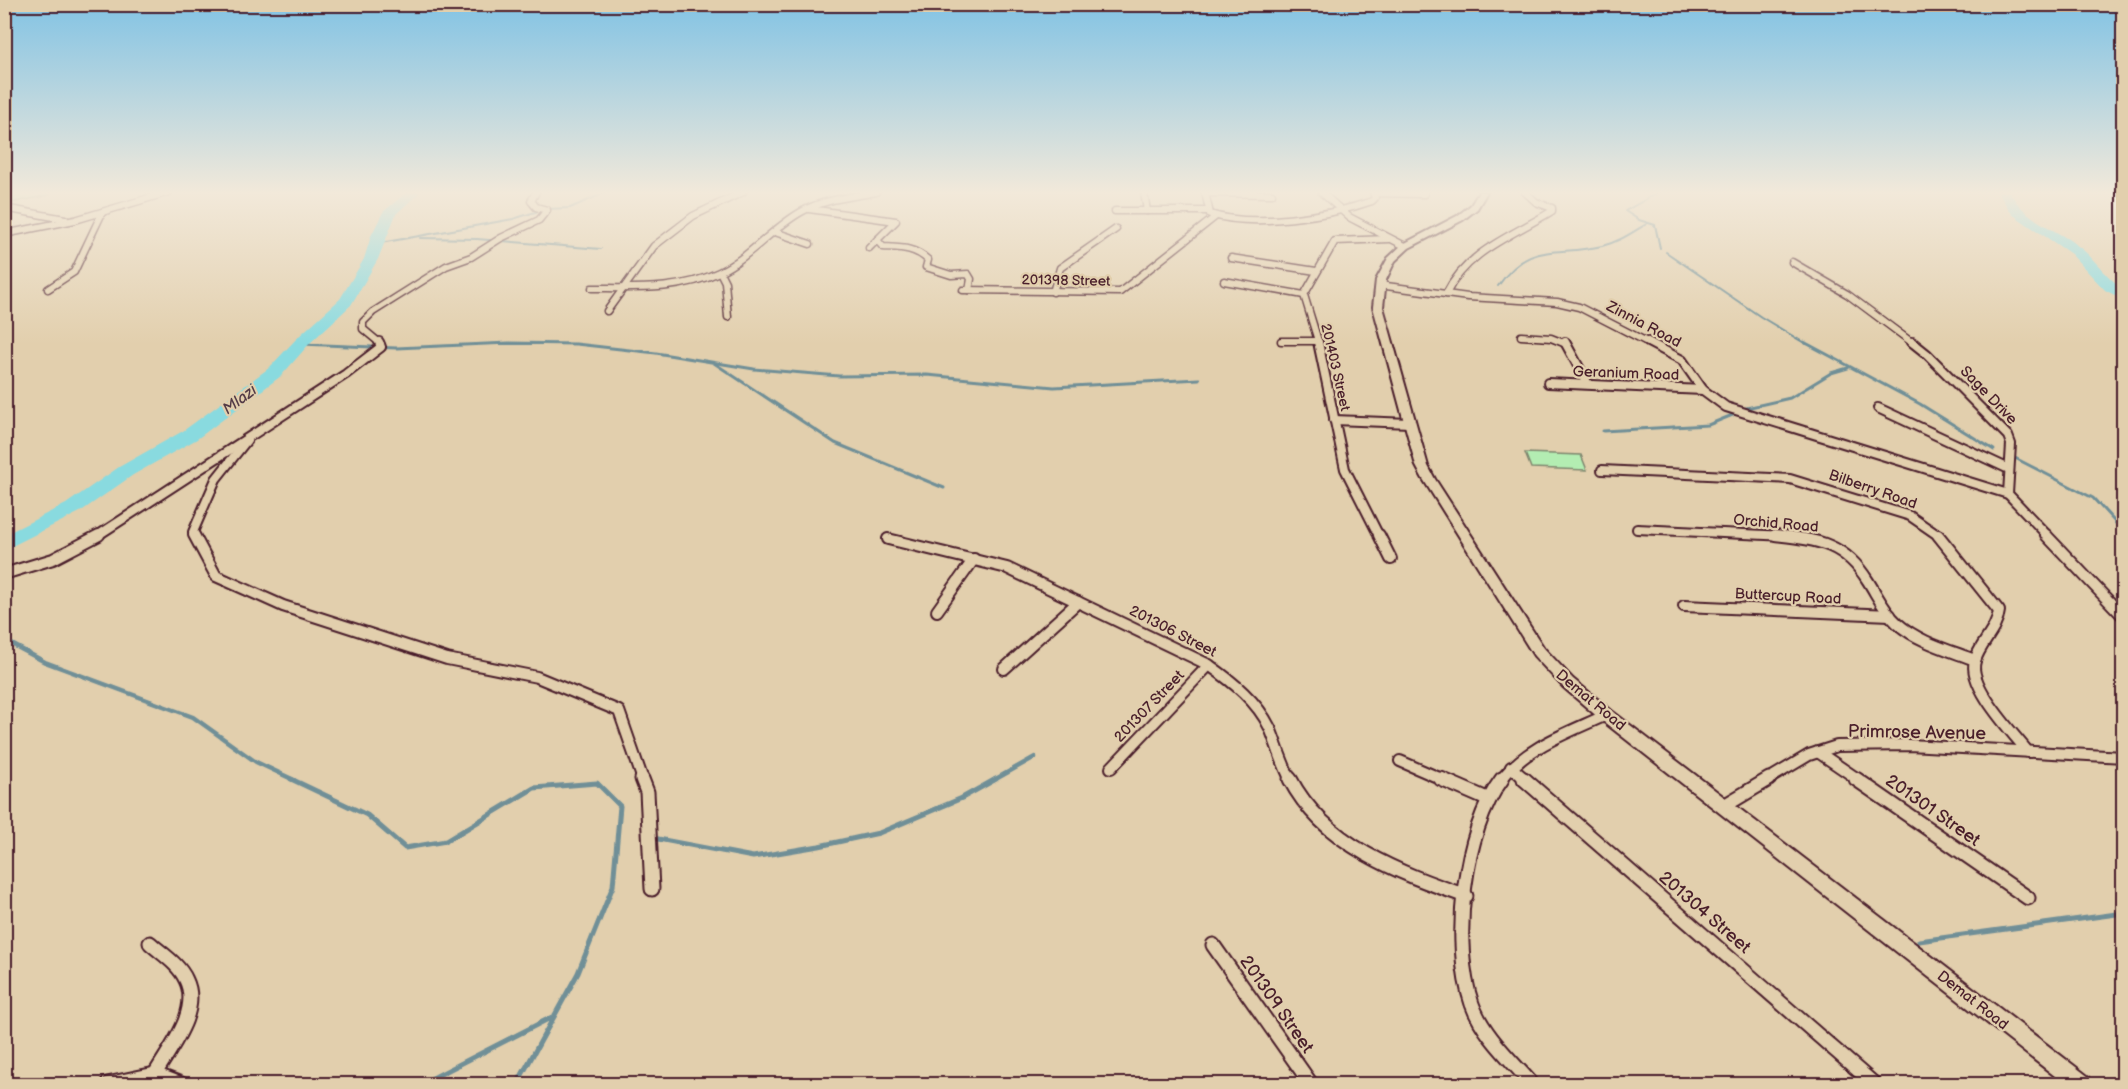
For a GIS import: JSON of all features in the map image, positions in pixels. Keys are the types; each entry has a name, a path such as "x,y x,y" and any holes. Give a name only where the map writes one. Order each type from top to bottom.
{"street":[{"path":"48,289 74,272 88,243"},
{"path":"4,574 53,559 92,540 247,440 381,347 381,344 363,329 363,322 373,312 446,267 495,243"},
{"path":"607,310 625,288 645,256 659,243"},
{"path":"592,288 678,285 720,272 760,243"},
{"path":"805,243 810,244"},
{"path":"869,248 874,243"},
{"name":"201398 Street","path":"879,243 883,247 901,245 920,253 927,260 926,267 951,275 968,274 971,279 966,290 1053,292 1120,292 1182,243"},
{"path":"1053,292 1060,268 1096,243"},
{"path":"1224,281 1304,295 1334,243"},
{"path":"1399,243 1405,246"},
{"name":"Demat Road","path":"1411,243 1387,266 1379,285 1379,315 1422,466 1526,633 1555,670 1606,715 2081,1084"},
{"path":"1446,294 1454,277 1472,257 1497,243"},
{"path":"1231,258 1316,271"},
{"name":"Sage Drive","path":"1792,262 1847,294 1927,354 2008,436 2011,444 2008,494"},
{"path":"720,272 725,282 728,317"},
{"name":"Zinnia Road","path":"1379,285 1446,294 1557,302 1579,307 1682,360 1703,390 1726,407 1768,422 2008,494"},
{"name":"201403 Street","path":"1304,295 1318,341 1341,455 1351,485 1391,559"},
{"path":"1521,336 1551,338 1565,342 1588,384"},
{"path":"1281,340 1318,341"},
{"name":"Geranium Road","path":"1548,383 1703,390"},
{"path":"1878,408 2008,469"},
{"name":"201403 Street","path":"1334,420 1410,423"},
{"path":"247,440 216,479 193,532 216,576 283,606 447,659 537,677 619,711 647,792 652,889"},
{"name":"Bilberry Road","path":"1602,470 1791,479 1920,520 1941,538 1999,610 1998,621 1975,660"},
{"path":"2008,494 2124,618"},
{"name":"Orchid Road","path":"1636,529 1818,540 1840,550 1849,558 1890,615 1914,634 1975,660"},
{"name":"201306 Street","path":"888,539 1007,568 1209,665 1230,680 1252,701 1268,725 1292,783 1316,814 1334,831 1376,860 1397,871 1466,896"},
{"path":"937,611 974,559"},
{"path":"1004,669 1078,602"},
{"name":"Buttercup Road","path":"1684,606 1890,615"},
{"path":"1975,660 1973,672 1977,683 2028,752"},
{"name":"201307 Street","path":"1111,768 1209,665"},
{"path":"1532,1084 1490,1034 1472,1003 1462,954 1468,866 1487,799 1511,767 1527,755 1606,715"},
{"name":"Primrose Avenue","path":"1724,806 1818,752 1837,746 1875,745 2124,757"},
{"name":"201301 Street","path":"1818,752 2028,898"},
{"path":"1400,761 1487,799"},
{"name":"201304 Street","path":"1511,767 1874,1084"},
{"path":"150,943 187,980 190,993 189,1007 183,1023 155,1074"},
{"name":"201309 Street","path":"1213,945 1311,1084"},
{"path":"106,1084 155,1074 181,1084"}],"green space":[{"path":"1525,453 1581,455 1587,470 1531,468"}],"waterway":[{"name":"Mlazi","path":"4,544 73,508 126,471 190,435 275,372 304,340 346,302 371,259 376,243"},
{"path":"375,244 382,243"},
{"path":"524,243 601,249"},
{"path":"1498,286 1521,262 1533,256 1611,243"},
{"path":"1659,243 1660,248"},
{"name":"Mlazi","path":"2065,243 2076,251 2110,287 2124,296"},
{"path":"1666,252 1761,317 1806,344"},
{"path":"1804,342 1920,404 1994,450"},
{"path":"301,344 396,348 509,343 576,344 656,353 754,369 839,376 927,375 1054,387 1199,379"},
{"path":"487,344 575,344"},
{"path":"714,363 835,443 944,488"},
{"path":"1742,409 1790,398 1831,373 1848,368"},
{"path":"1603,431 1708,425 1735,414"},
{"path":"2015,458 2093,498 2124,532"},
{"path":"4,640 45,662 193,717 256,762 294,780"},
{"path":"994,780 1035,757"},
{"path":"291,779 367,815 405,848 446,841 534,788 597,783 620,806 613,886 578,973 517,1084"},
{"path":"653,838 753,857 819,846 879,833 962,798 996,779"},
{"path":"1919,941 2124,913"},
{"path":"421,1084 554,1016"}]}
